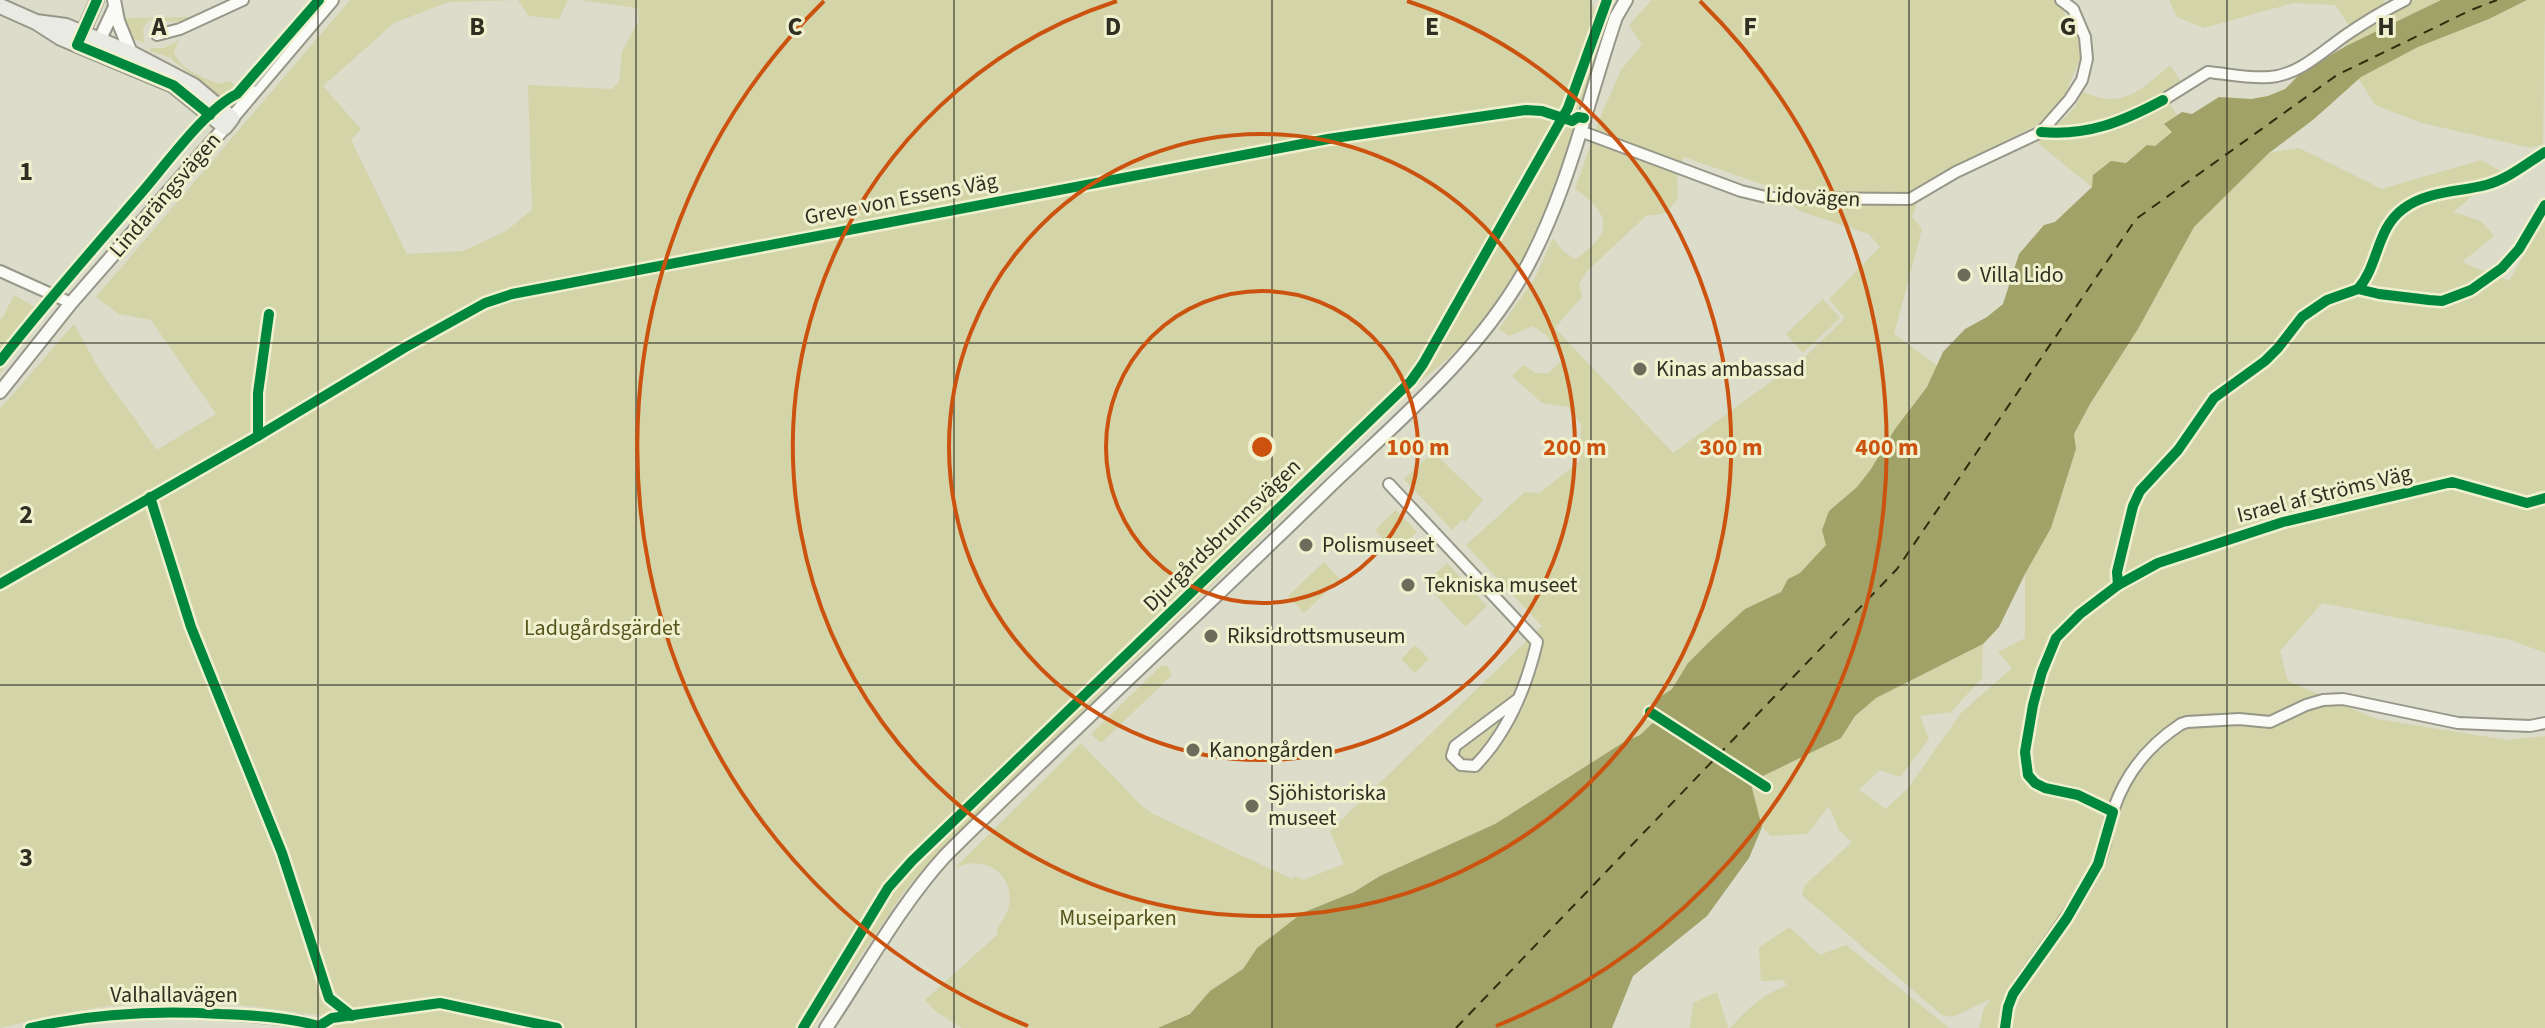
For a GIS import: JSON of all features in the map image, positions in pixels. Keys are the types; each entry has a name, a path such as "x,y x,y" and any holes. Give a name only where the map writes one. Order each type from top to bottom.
{"main road":[{"path":"0,6 97,46 173,85 228,123"},
{"path":"97,46 131,53 194,86 228,123"}],"street":[{"path":"80,39 97,0"},
{"path":"157,35 180,29 243,0"},
{"name":"Lindarängsvägen","path":"0,392 71,303 332,0"},
{"name":"Djurgårdsbrunnsvägen","path":"826,1028 896,918 945,856 1289,527 1432,387 1481,334 1523,273 1540,239 1565,179 1616,17 1626,0"},
{"name":"Lidovägen","path":"1580,131 1741,191 1770,198 1910,199 1956,172 2041,132 2070,99 2082,80 2087,59 2085,37 2077,17 2073,9 2061,0"},
{"path":"2163,100 2208,72 2231,77 2284,75 2405,0"},
{"path":"97,46 116,4"},
{"path":"116,4 131,53"},
{"path":"0,271 71,303"},
{"path":"1389,484 1537,642 1529,676 1518,699 1493,747 1475,766 1461,765 1452,756 1455,746 1518,699"},
{"path":"2005,1028 2013,994 2067,918 2098,864 2113,812 2142,755 2162,737 2187,722 2239,719 2270,722 2306,705 2343,699 2458,723 2530,726 2545,723"},
{"name":"Valhallavägen","path":"30,1028 110,1013 164,1011 254,1016 302,1021 320,1027"}],"green space":[{"name":"Ladugårdsgärdet","path":"350,0 517,0 448,2 394,23 323,86 361,129 351,140 407,254 463,251 506,231 532,210 528,85 612,89 619,82 622,52 639,20 637,8 579,0 1591,0 1595,11 1592,29 1603,40 1567,155 1537,230 1498,300 1473,333 1387,412 941,849 903,893 813,1028 333,1028 329,1018 318,1015 232,1004 165,1002 109,1006 0,1028 0,409 74,324 100,371 157,450 216,414 151,320 119,314 96,297"},
{"path":"518,0 568,0 559,19 529,16"},
{"name":"Museiparken","path":"1652,0 2072,0 2064,13 2074,27 2080,59 2064,96 2041,123 1953,167 1922,189 1912,217 1922,229 1894,334 1938,366 1871,469 1857,487 1829,511 1827,545 1800,573 1788,579 1781,592 1709,642 1688,663 1672,689 1657,699 1659,717 1640,735 1624,742 1495,824 1380,876 1354,892 1302,913 1257,948 1243,969 1210,991 1190,1014 1158,1028 962,1028 935,1011 925,1000 997,935 1009,906 1007,884 995,869 976,863 955,868 1081,743 1153,814 1292,879 1295,876 1303,880 1344,864 1330,831 1542,626 1466,545 1525,492 1539,493 1580,461 1581,424 1568,407 1542,403 1512,376 1524,365 1535,373 1549,373 1563,359 1546,335 1533,326 1509,336 1499,329 1535,278 1553,238 1563,251 1575,259 1597,241 1602,232 1604,224 1596,207 1575,189 1621,70 1642,45 1629,25","holes":["1684,157 1773,188 1799,211 1869,234 1880,247 1829,299 1845,318 1805,357 1673,453 1555,328 1582,297 1579,284 1586,272 1646,216 1666,213 1678,198 1677,172"]},
{"path":"2169,0 2383,0 2385,3 2391,0 2441,0 2346,46 2349,25 2335,5 2293,3 2204,28 2177,17"},
{"path":"2527,0 2545,0 2543,147 2531,148 2422,123 2375,105 2359,79 2418,47 2489,19"},
{"path":"191,17 180,22 149,20 143,28 144,43 132,38 125,18"},
{"path":"179,40 174,51 186,68 218,84 230,81 236,87 225,96 220,96 172,58 150,51 151,48 164,48"},
{"path":"2170,65 2183,85 2143,109 2117,121 2052,130 2075,107 2083,92 2110,99 2131,95"},
{"path":"2169,103 2177,115 2165,124 2173,132 2155,147 2147,146 2092,187 2038,143 2044,137 2095,133 2123,126"},
{"path":"2299,148 2382,189 2481,160 2501,171 2453,212 2481,221 2494,236 2462,262 2509,281 2545,218 2545,653 2511,640 2322,603 2280,651 2288,681 2376,719 2507,740 2545,736 2545,1028 1979,1028 1984,1008 1991,999 1952,1017 1942,1015 1802,895 1805,885 1852,842 1839,830 1829,806 1807,834 1771,836 1762,827 1752,788 1763,776 1841,738 1855,716 1876,698 1983,644 1982,678 1951,712 1920,716 1929,739 1900,777 1880,770 1859,790 1886,809 1909,787 1961,713 2012,668 1998,652 2025,638 2025,574 2051,528 2076,449 2074,434 2090,404 2138,329 2193,228 2269,153"},
{"path":"14,295 38,309 34,328 0,373 0,319"},
{"path":"1823,299 1840,318 1803,353 1786,334"},
{"path":"1433,452 1483,500 1465,522 1462,520 1452,530 1404,479"},
{"path":"1396,510 1417,532 1396,552 1375,530"},
{"path":"1324,562 1340,579 1304,613 1288,596"},
{"path":"1447,563 1487,606 1465,627 1425,583"},
{"path":"1415,645 1429,659 1415,673 1401,659"},
{"path":"1161,666 1167,666 1172,675 1101,743 1091,734"},
{"path":"1789,927 1820,955 1846,945 1949,1028 1730,1028 1762,998 1787,986 1790,989 1783,980 1761,981 1759,948"},
{"path":"1717,992 1728,1028 1690,1028 1693,1003"}],"shaded area":[{"path":"2441,0 2527,0 2489,19 2418,47 2361,77 2314,119 2269,153 2194,227 2138,329 2074,434 2076,449 2051,528 1999,627 1983,644 1876,698 1855,716 1841,738 1763,776 1752,788 1762,827 1749,858 1707,916 1633,976 1612,1028 1158,1028 1190,1014 1210,991 1243,969 1257,948 1302,913 1354,892 1380,876 1495,824 1624,742 1640,735 1659,717 1655,706 1657,699 1672,689 1688,663 1745,609 1781,592 1788,579 1800,573 1826,545 1822,530 1829,511 1857,487 1871,469 1895,429 1927,387 1943,352 1965,329 2003,304 2019,254 2044,225 2055,222 2092,187 2093,175 2111,161 2126,163 2147,145 2155,146 2172,132 2164,124 2182,112 2192,114 2219,97 2251,99 2285,89 2301,73 2346,46"}],"ferry route":[{"path":"1456,1028 1897,569 2136,219 2337,75 2497,0"}],"tram line":[{"path":"255,86 290,43"}],"cycle path":[{"path":"97,0 77,45 173,85 210,115"},
{"path":"0,361 188,137 213,111 237,94 319,0"},
{"path":"803,1028 888,888 912,861 1411,381 1568,108 1607,0"},
{"path":"2041,132 2074,132 2104,126 2163,100"},
{"name":"Greve von Essens Väg","path":"0,584 404,348 485,303 512,294 1328,139 1526,110 1542,111 1572,121 1578,117 1584,118"},
{"path":"2358,289 2370,269 2382,237 2403,209 2432,195 2494,182 2545,152"},
{"path":"2118,585 2117,572 2133,506 2140,491 2178,450 2214,398 2265,361 2302,317 2327,300 2358,289 2442,301 2471,290 2502,268 2519,249 2545,205"},
{"path":"258,436 258,393 269,314"},
{"name":"Israel af Ströms Väg","path":"2005,1028 2013,994 2067,918 2098,864 2113,812 2078,795 2045,788 2028,775 2025,752 2042,672 2056,638 2080,614 2118,585 2158,563 2283,522 2452,482 2527,503 2545,498"},
{"path":"150,497 191,627 282,853 329,998 352,1016"},
{"path":"1650,712 1766,787"},
{"path":"30,1028 101,1016 172,1012 270,1017 319,1026 332,1018 440,1003 557,1028"}],"place":[{"name":"Villa Lido","path":"1964,275"},
{"name":"Kinas ambassad","path":"1640,369"},
{"name":"Polismuseet","path":"1306,545"},
{"name":"Tekniska museet","path":"1408,585"},
{"name":"Riksidrottsmuseum","path":"1211,636"},
{"name":"Kanongården","path":"1193,750"},
{"name":"Sjöhistoriska museet","path":"1252,806"}]}
